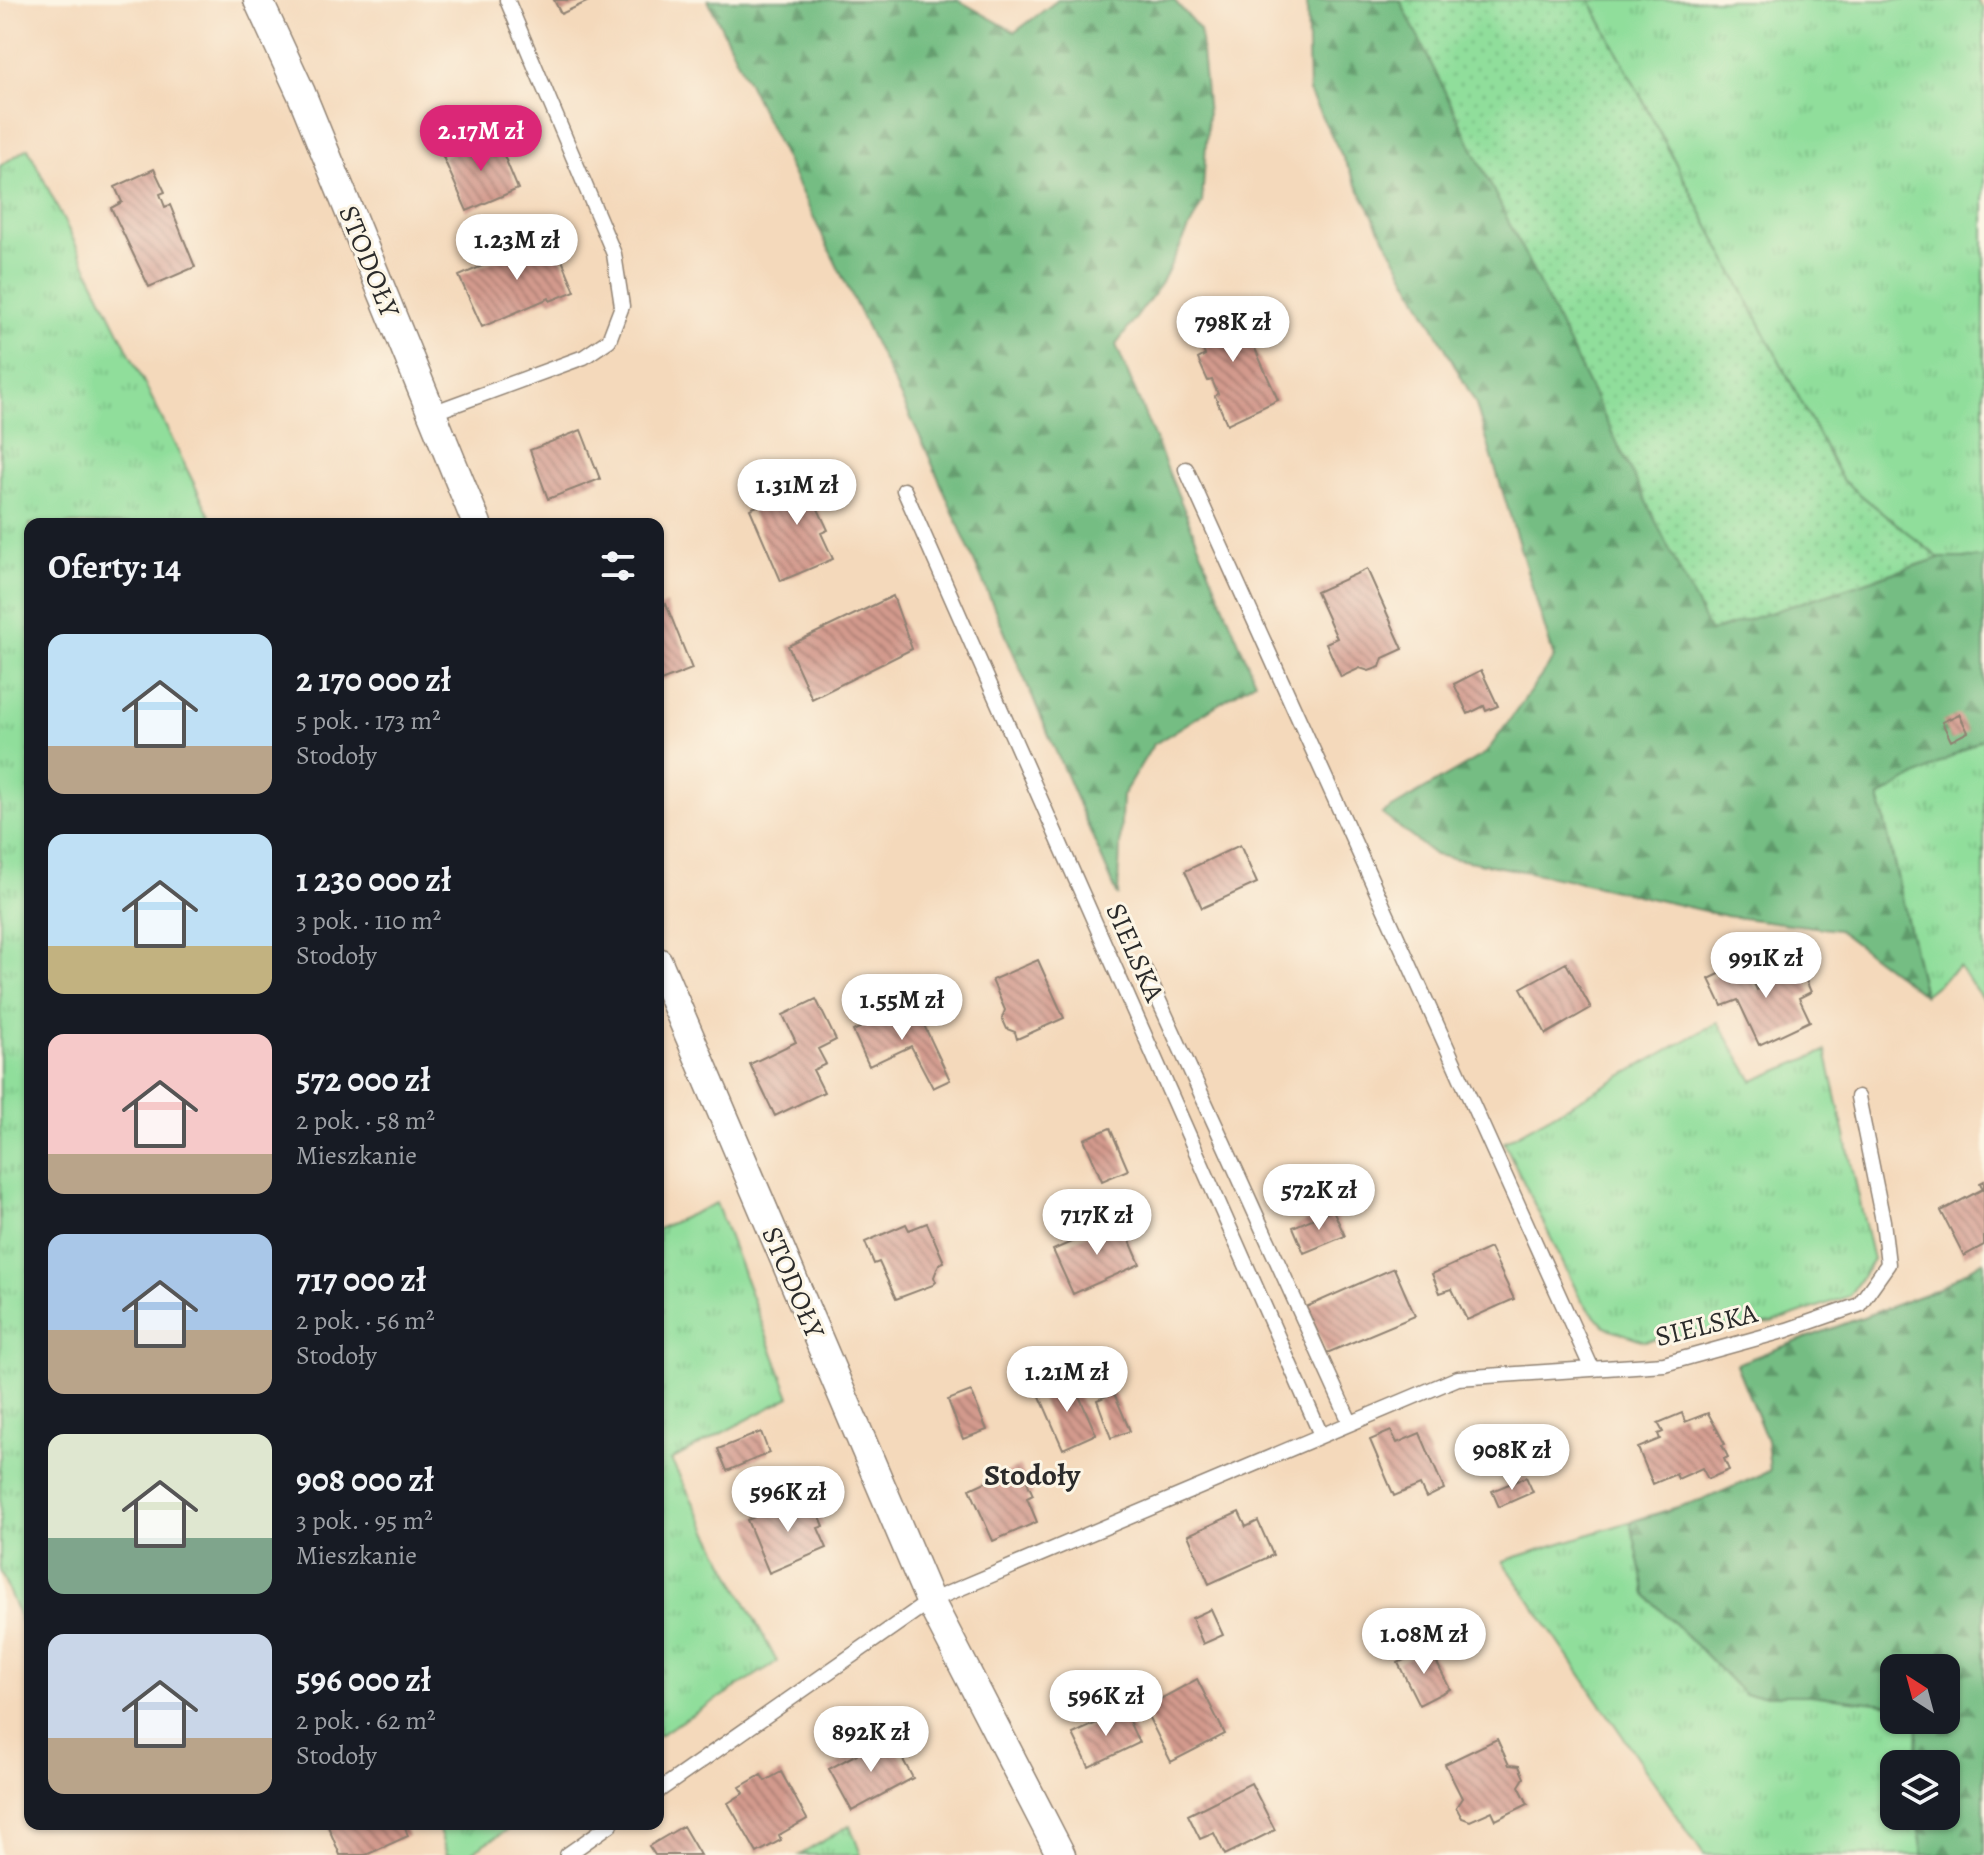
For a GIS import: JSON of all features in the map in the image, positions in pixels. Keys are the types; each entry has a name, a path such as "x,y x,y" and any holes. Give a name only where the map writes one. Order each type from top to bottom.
{"street":[{"name":"STODOŁY","path":"258,0 301,93 475,518"},
{"name":"STODOŁY","path":"664,976 930,1601 1061,1855"}],"lane":[{"path":"432,413 584,357 609,340 622,306 614,254 507,0"},
{"path":"1186,469 1592,1369"},
{"name":"SIELSKA","path":"904,490 1321,1435"},
{"name":"SIELSKA","path":"1145,970 1350,1422"},
{"name":"SIELSKA","path":"930,1601 1458,1378 1664,1364 1787,1330 1859,1305 1888,1264 1883,1221 1858,1097"},
{"path":"664,1787 930,1601"},
{"path":"567,1855 602,1830"}],"green space":[{"path":"708,0 958,0 1015,32 1058,0 1174,0 1200,30 1208,115 1202,203 1161,284 1116,345 1255,681 1153,745 1122,796 1118,896 925,447"},
{"path":"1307,0 1400,0 1710,631 1939,558 1984,558 1984,738 1879,797 1924,995 1838,930 1726,916 1572,880 1435,855 1382,814 1486,753 1554,658 1475,402 1309,92"},
{"path":"1400,0 1590,0 1842,480 1939,558 1710,632"},
{"path":"1590,0 1977,0 1984,10 1984,558 1939,558 1842,480"},
{"path":"28,148 211,518 24,518 24,1628 0,1570 0,166"},
{"path":"1984,738 1984,1001 1959,967 1924,995 1879,796"},
{"path":"1718,1022 1753,1081 1826,1051 1873,1260 1849,1296 1772,1323 1644,1341 1605,1327 1581,1300 1504,1142"},
{"path":"716,1203 790,1397 671,1460 777,1662 664,1732 664,1226"},
{"path":"1984,1260 1984,1855 1704,1855 1503,1561 1710,1497 1770,1471 1767,1440 1736,1364 1936,1290"},
{"path":"1984,1260 1984,1855 1923,1855 1919,1830 1960,1830 1960,1750 1917,1750 1918,1734 1960,1734 1960,1654 1880,1654 1880,1703 1810,1695 1745,1695 1646,1595 1631,1522 1710,1497 1770,1471 1767,1440 1736,1364 1936,1290"},
{"path":"850,1825 861,1855 800,1855"},
{"path":"439,1830 507,1830 467,1855 447,1855"}],"building":[{"path":"554,0 591,0 561,14"},
{"path":"495,134 518,189 467,211 443,157"},
{"path":"154,169 165,192 160,194 165,207 170,205 195,267 149,287 111,208 122,202 115,187"},
{"path":"552,236 575,291 550,301 549,298 482,327 459,276"},
{"path":"1235,304 1278,400 1227,424 1212,380 1208,381 1198,359 1205,355 1191,323"},
{"path":"581,430 600,479 548,499 530,450"},
{"path":"833,474 843,499 818,509 828,530 821,533 833,559 781,581 750,509"},
{"path":"1367,569 1403,649 1383,658 1380,667 1369,671 1360,668 1341,677 1326,643 1337,638 1316,592"},
{"path":"893,596 912,649 812,699 788,646"},
{"path":"664,605 692,669 664,680"},
{"path":"1481,670 1498,706 1486,711 1484,706 1468,714 1454,684"},
{"path":"1959,714 1968,732 1951,741 1942,722"},
{"path":"1240,845 1257,883 1202,908 1185,871"},
{"path":"1038,960 1064,1018 1017,1039 1015,1032 1007,1029 1002,1018 1005,1010 992,980"},
{"path":"1793,961 1798,971 1801,969 1811,992 1799,998 1810,1021 1759,1045 1738,1000 1722,1006 1709,979 1744,962 1757,990 1786,976 1781,967"},
{"path":"1566,963 1591,1008 1546,1034 1521,988"},
{"path":"816,999 836,1040 818,1049 826,1064 813,1070 824,1092 775,1116 750,1064 796,1042 783,1015"},
{"path":"913,1002 950,1080 933,1088 911,1046 869,1066 853,1031"},
{"path":"1110,1128 1128,1170 1102,1181 1084,1139"},
{"path":"1984,1181 1984,1245 1964,1256 1941,1211 1983,1189 1980,1183"},
{"path":"1333,1210 1345,1236 1304,1253 1293,1227"},
{"path":"1121,1220 1140,1264 1073,1294 1053,1250"},
{"path":"927,1223 944,1262 939,1264 934,1277 936,1282 896,1299 879,1262 874,1264 865,1242 906,1224 909,1230"},
{"path":"1490,1248 1514,1299 1467,1320 1452,1289 1440,1293 1432,1274"},
{"path":"1394,1268 1415,1316 1327,1353 1306,1307"},
{"path":"1072,1380 1096,1434 1063,1449 1039,1394"},
{"path":"971,1391 987,1430 963,1439 948,1400"},
{"path":"1114,1393 1130,1431 1111,1438 1097,1400"},
{"path":"1682,1413 1685,1422 1708,1413 1725,1444 1722,1445 1728,1457 1724,1459 1729,1470 1708,1479 1702,1468 1678,1479 1676,1474 1653,1484 1638,1448 1660,1439 1658,1434 1663,1432 1658,1423"},
{"path":"1391,1431 1397,1443 1420,1433 1444,1489 1426,1498 1420,1485 1394,1496 1370,1440"},
{"path":"761,1432 769,1453 727,1471 718,1449"},
{"path":"1020,1466 1033,1495 1027,1498 1037,1522 993,1541 970,1489"},
{"path":"1526,1477 1533,1492 1499,1507 1492,1491"},
{"path":"805,1496 814,1516 819,1514 824,1526 818,1528 827,1548 769,1573 747,1520"},
{"path":"1239,1512 1246,1527 1258,1521 1273,1555 1209,1584 1188,1535"},
{"path":"1211,1609 1223,1635 1203,1644 1192,1618"},
{"path":"1429,1647 1450,1689 1419,1705 1398,1663"},
{"path":"1197,1679 1225,1734 1171,1762 1144,1708"},
{"path":"1124,1710 1139,1743 1089,1767 1073,1734"},
{"path":"890,1736 913,1778 852,1811 829,1769"},
{"path":"1497,1739 1509,1765 1519,1766 1524,1778 1519,1786 1528,1804 1496,1820 1492,1811 1470,1821 1462,1818 1456,1807 1462,1798 1445,1764"},
{"path":"781,1772 807,1819 779,1835 781,1840 757,1853 728,1803 744,1793 740,1787 761,1775 765,1781"},
{"path":"1251,1783 1275,1830 1225,1855 1214,1833 1200,1839 1188,1815"},
{"path":"683,1826 700,1855 655,1855 649,1846"},
{"path":"330,1830 406,1830 408,1836 366,1855 340,1855"}],"district":[{"name":"Stodoły","path":"1032,1475"}]}
